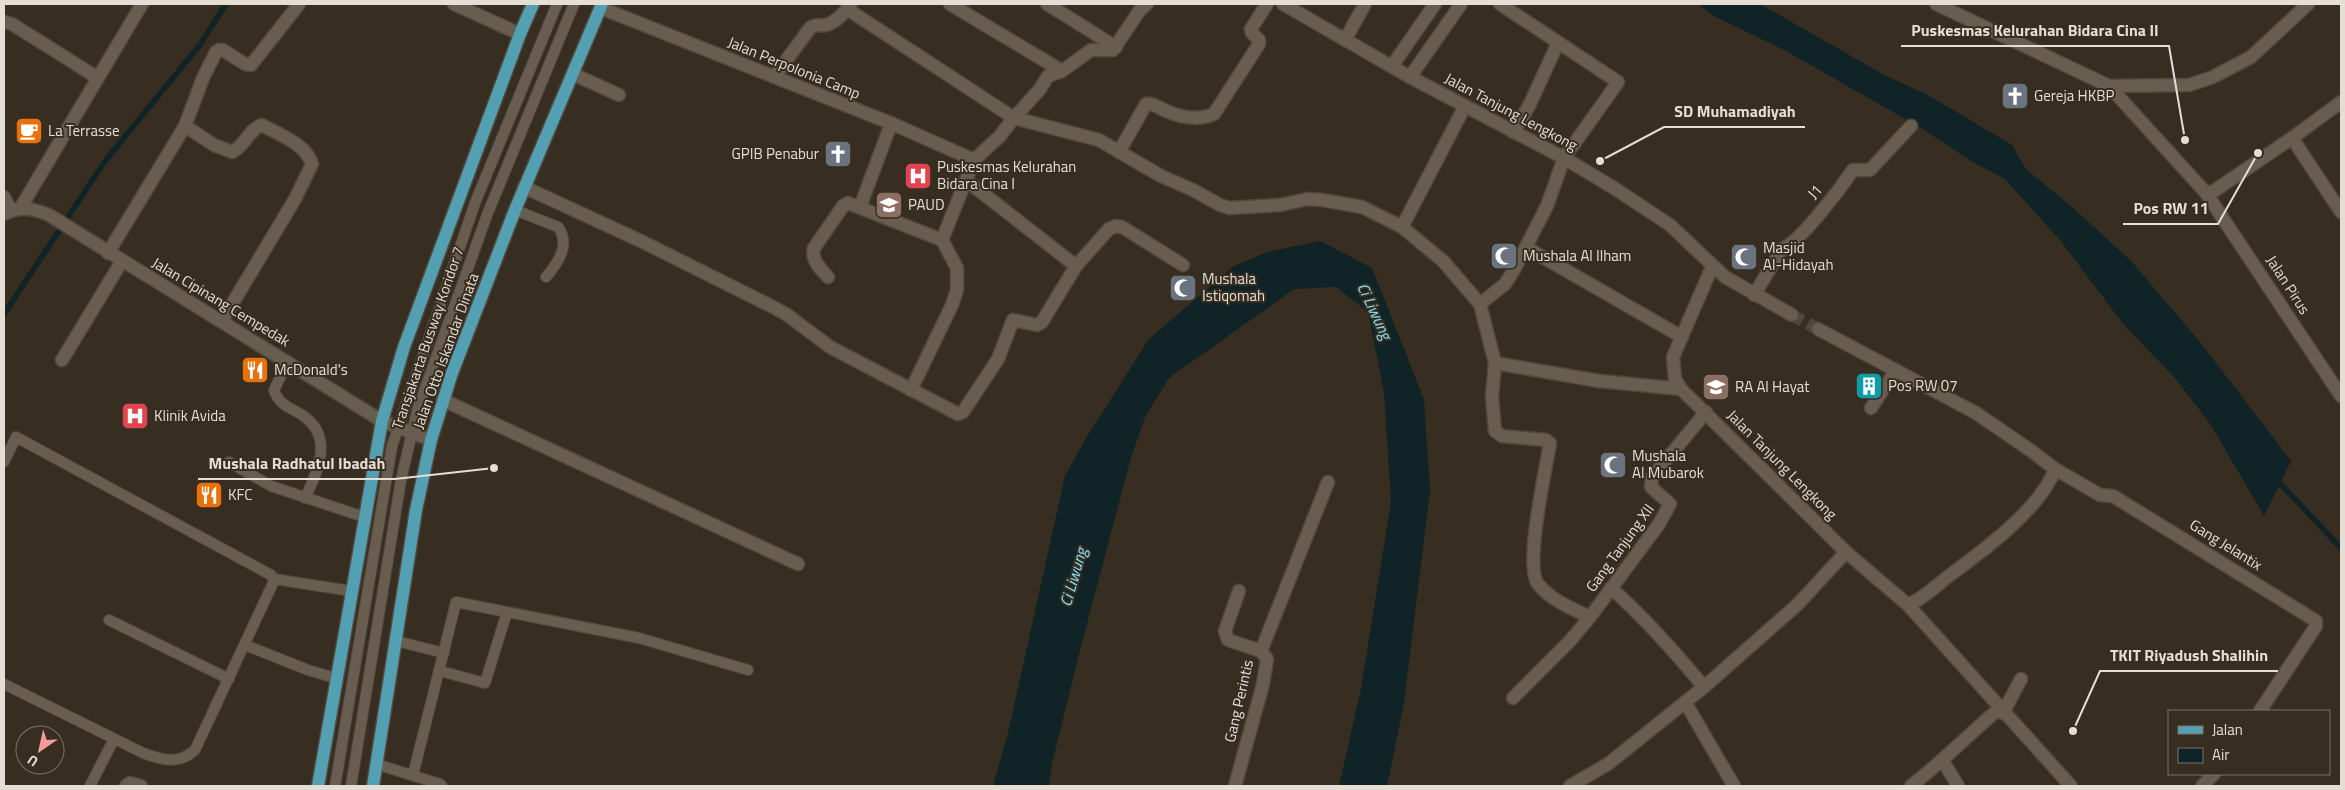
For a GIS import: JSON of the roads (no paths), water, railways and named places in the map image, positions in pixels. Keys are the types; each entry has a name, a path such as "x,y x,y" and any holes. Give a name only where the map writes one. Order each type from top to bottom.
{"main road":[{"path":"318,786 382,421 404,347 520,34 533,4"},
{"name":"Jalan Otto Iskandar Dinata","path":"373,786 416,510 431,440 443,400 514,210 602,6"}],"street":[{"path":"4,196 12,211 98,78 142,4"},
{"path":"108,253 185,126 203,78 216,52 223,50 245,64 252,65 299,4"},
{"path":"454,4 520,34"},
{"path":"950,4 1062,71"},
{"path":"1047,4 1116,47"},
{"path":"942,240 974,160 999,137 1040,89 1046,78 1062,71 1091,50 1110,51 1116,47 1140,10 1148,4"},
{"path":"1119,152 1146,104 1152,104 1182,117 1201,117 1214,114 1259,44 1259,40 1252,33 1251,29 1268,4"},
{"name":"Jalan Tanjung Lengkong","path":"1283,4 1410,77 1564,158 1666,222 1712,267 1754,295 1792,315"},
{"path":"1345,40 1365,4"},
{"path":"1392,66 1435,4"},
{"path":"1410,77 1461,4"},
{"path":"1480,304 1504,284 1527,248 1547,206 1564,158 1618,82 1500,4"},
{"path":"1936,4 2109,86 2189,85 2213,77 2251,57 2308,4"},
{"name":"Jalan Perpolonia Camp","path":"602,6 891,124 974,160"},
{"path":"774,77 810,28 827,25 836,20 849,6 1014,118 1099,140 1161,176 1229,208 1280,205 1315,199 1362,207 1402,228 1443,262 1480,304 1495,363 1492,397 1495,431 1502,436 1546,440 1550,443 1540,503 1533,565 1535,577 1538,584 1551,596 1590,617"},
{"path":"4,22 12,24 98,78"},
{"path":"1513,132 1529,106 1557,45 1556,42"},
{"path":"572,74 619,95"},
{"name":"Jalan Pirus","path":"2109,86 2206,192 2341,396"},
{"path":"2206,192 2214,191 2341,102"},
{"path":"1402,228 1465,106"},
{"path":"860,208 891,124"},
{"path":"185,126 214,145 232,152 236,150 254,128 262,126 295,143 310,157 312,164 295,200 222,321"},
{"name":"J1","path":"1754,295 1782,250 1790,246 1807,228 1853,170 1870,170 1911,126"},
{"path":"2292,138 2341,212"},
{"path":"966,181 1076,266"},
{"path":"524,188 643,242 786,314 830,347 958,414 961,414 998,359 1013,320 1037,325 1042,322 1076,266 1109,229 1116,226 1122,227 1183,265"},
{"path":"828,277 812,256 814,248 843,206 848,203 942,240 957,268 957,290 952,305 911,390"},
{"name":"Jalan Cipinang Cempedak","path":"12,211 37,210 56,220 382,421 431,440"},
{"path":"1527,248 1682,337"},
{"path":"62,360 122,261"},
{"name":"Jalan Tanjung Lengkong","path":"1712,267 1672,364 1674,379 1681,389 1846,552 1908,605 2001,711 2071,786"},
{"path":"1818,329 1976,412 2054,469 2052,476 2038,497 2014,524 1958,570 1908,605"},
{"path":"1495,363 1599,381 1681,389"},
{"path":"1871,408 1896,370"},
{"path":"443,400 798,564"},
{"name":"Gang Tanjung XII","path":"1513,698 1590,617 1670,507 1669,503 1651,488 1652,477 1706,412"},
{"name":"Gang Jelantix","path":"2054,469 2100,495 2113,496 2316,621 2316,626 2261,710"},
{"path":"1261,651 1328,482"},
{"path":"1570,786 1608,764 1704,688 1798,604 1846,552"},
{"path":"1611,588 1669,644 1704,688"},
{"name":"Gang Perintis","path":"1235,786 1263,684 1267,659 1261,651 1228,640 1225,636 1225,631 1240,591"},
{"path":"1911,786 1943,761 1971,733 2001,711 2021,679"},
{"path":"1685,702 1734,786"},
{"path":"1943,761 1958,786"},
{"path":"2202,786 2213,775"},
{"path":"126,786 130,783 140,786"}],"lane":[{"name":"Transjakarta Busway Koridor 7","path":"334,786 392,446 475,203 557,4"},
{"name":"Transjakarta Busway Koridor 7","path":"351,786 399,490 411,432 487,215 574,4"},
{"path":"514,210 558,227 562,233 564,248 560,259 546,278"},
{"path":"288,362 274,390 276,397 281,403 307,418 317,430 320,441 321,460 305,498"},
{"path":"4,462 16,438 270,575 274,579 351,591"},
{"path":"229,462 271,486 364,517"},
{"path":"4,684 158,759 181,760 195,750 274,579"},
{"path":"413,775 456,602 639,638 748,670"},
{"path":"440,672 485,683 507,612"},
{"path":"109,620 229,679"},
{"path":"396,641 444,653"},
{"path":"245,645 308,670 336,678"},
{"path":"90,786 114,739"},
{"path":"376,764 442,786"}],"water":[{"path":"1699,4 1760,4 1886,76 1926,94 2012,145 2026,169 2071,206 2131,261 2200,342 2291,461 2264,516 2211,425 2176,379 2124,325 2060,240 2005,179 1971,161 1921,128 1786,51 1714,16"},
{"name":"Ci Liwung","path":"1320,241 1372,268 1424,400 1430,491 1404,703 1387,786 1339,786 1361,689 1391,502 1384,392 1368,312 1336,287 1294,289 1169,378 1145,417 1130,461 1078,658 1052,763 1049,786 993,786 1009,729 1065,476 1088,435 1149,339 1234,266 1268,252"}],"waterway":[{"path":"4,314 105,161 199,46 226,4"},
{"path":"2275,478 2341,548"}],"tunnel":[{"path":"1792,315 1818,329"}],"place":[{"name":"Gereja HKBP","path":"2015,96"},
{"name":"La Terrasse","path":"29,131"},
{"name":"Puskesmas Kelurahan Bidara Cina II","path":"2185,140"},
{"name":"Pos RW 11","path":"2258,153"},
{"name":"GPIB Penabur","path":"838,154"},
{"name":"SD Muhamadiyah","path":"1600,161"},
{"name":"Puskesmas Kelurahan Bidara Cina I","path":"918,176"},
{"name":"PAUD","path":"889,205"},
{"name":"Mushala Al Ilham","path":"1504,256"},
{"name":"Masjid Al-Hidayah","path":"1744,257"},
{"name":"Mushala Istiqomah","path":"1183,288"},
{"name":"McDonald's","path":"255,370"},
{"name":"Pos RW 07","path":"1869,386"},
{"name":"RA Al Hayat","path":"1716,387"},
{"name":"Klinik Avida","path":"135,416"},
{"name":"Mushala Al Mubarok","path":"1613,465"},
{"name":"Mushala Radhatul Ibadah","path":"494,468"},
{"name":"KFC","path":"209,495"},
{"name":"TKIT Riyadush Shalihin","path":"2073,731"}]}
